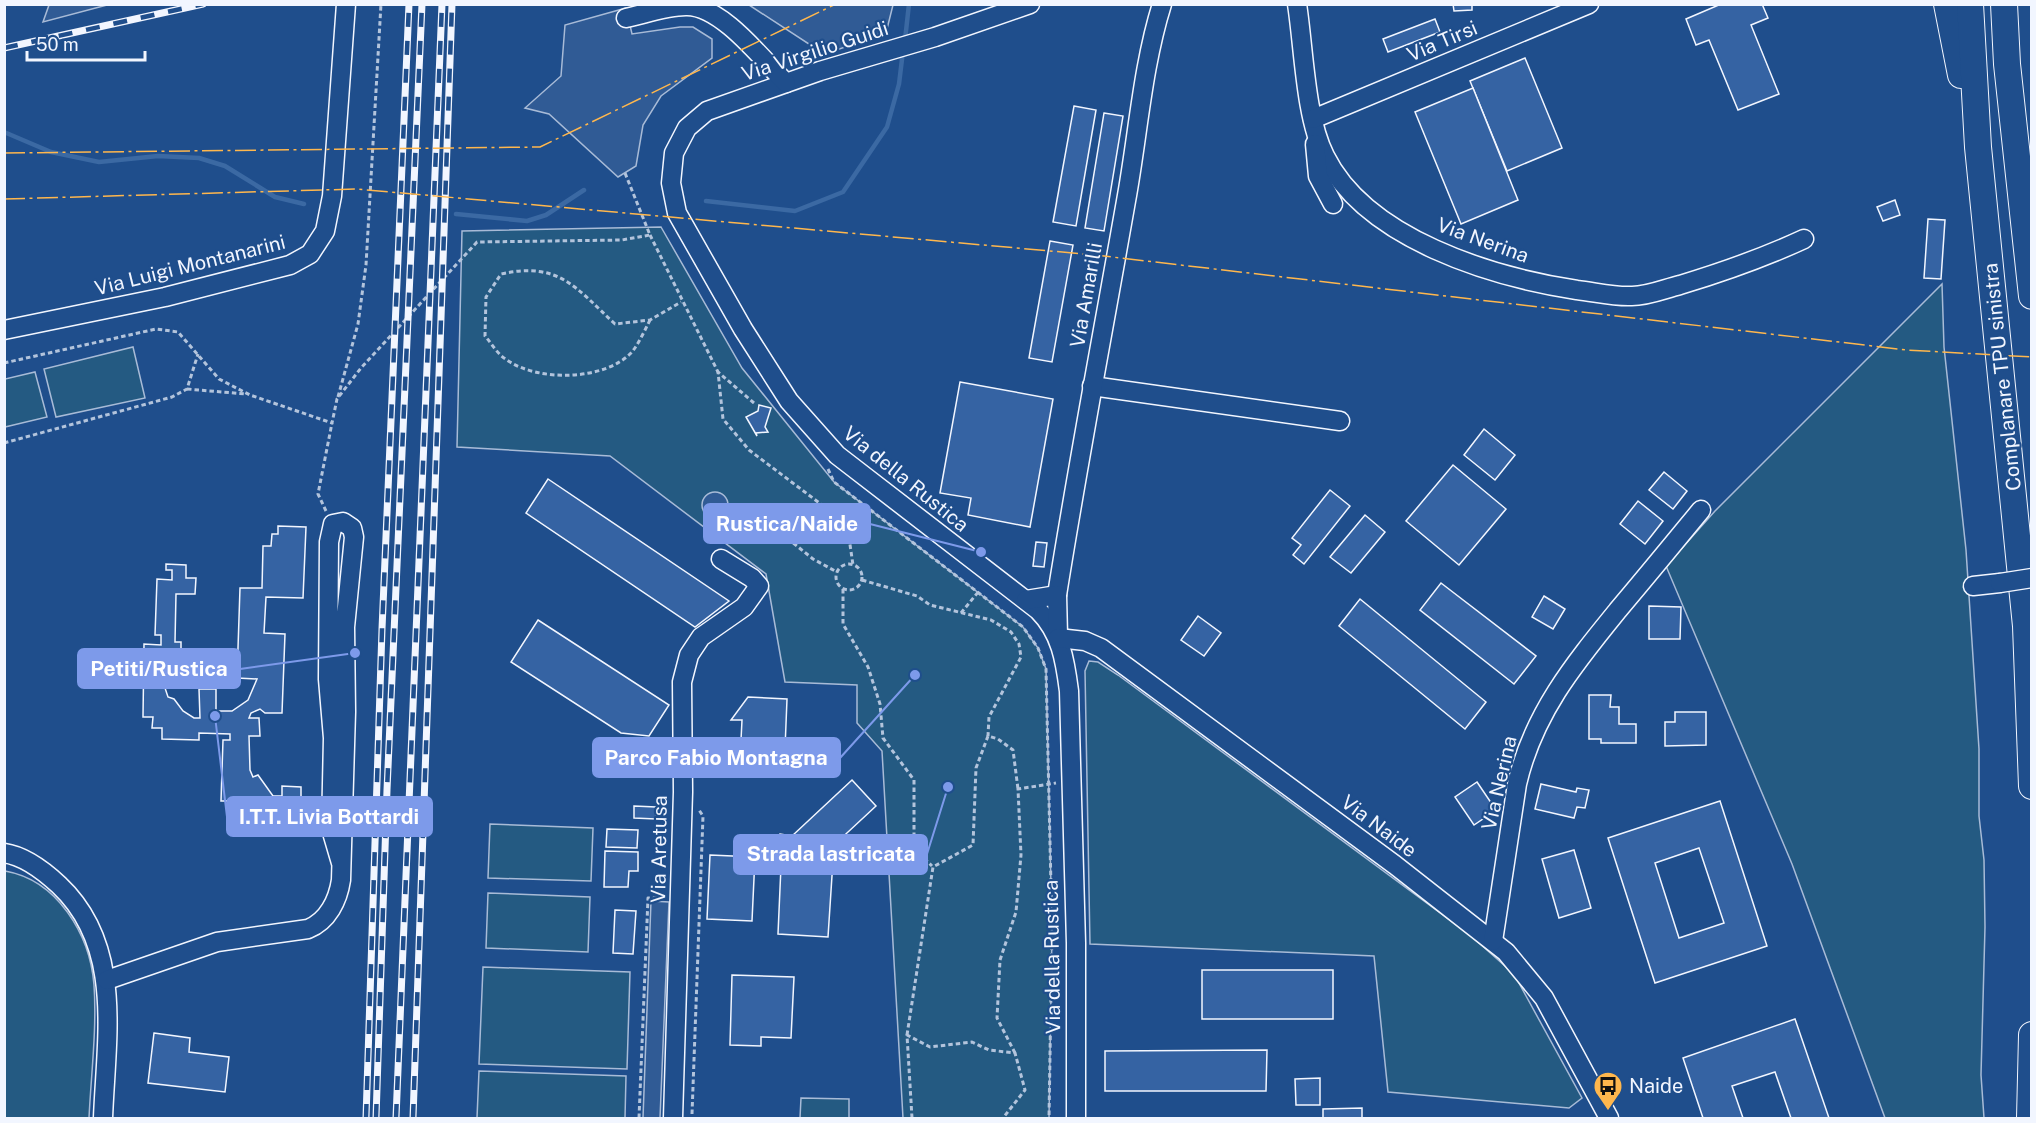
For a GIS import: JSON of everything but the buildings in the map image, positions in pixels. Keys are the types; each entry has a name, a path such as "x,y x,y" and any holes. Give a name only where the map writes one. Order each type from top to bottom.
{"highway":[{"path":"1947,4 1978,147"},
{"name":"Complanare TPU sinistra","path":"1970,4 1978,147 2021,569 2031,786"},
{"path":"2004,4 2007,64 2031,296"},
{"path":"2030,1119 2031,1035"}],"street":[{"name":"Via Luigi Montanarini","path":"4,330 176,294 290,265 310,254 325,231 332,196 346,4"},
{"name":"Via Virgilio Guidi","path":"673,160 684,132 698,117 717,106 820,71 935,37 1030,4"},
{"name":"Via Amarilli","path":"1058,638 1057,595 1136,144 1147,67 1162,4"},
{"name":"Via Nerina","path":"1297,4 1314,126 1336,177 1374,213 1403,233 1482,267 1542,285 1617,296 1645,295 1763,258 1804,239"},
{"name":"Via Tirsi","path":"1314,126 1589,4"},
{"path":"626,18 685,6 706,8 732,29 786,83"},
{"path":"1314,126 1318,176 1333,204"},
{"name":"Via della Rustica","path":"673,160 673,199 677,213 695,249 789,401 837,455 1026,600 1045,617 1058,638 1065,660 1069,691 1076,943 1076,1119"},
{"path":"1092,386 1340,421"},
{"name":"Via Nerina","path":"1493,941 1517,784 1537,724 1568,672 1701,510"},
{"path":"107,980 149,963 217,942 314,927 336,899 340,885 346,712 345,627 354,537 349,524 333,524"},
{"name":"Via Aretusa","path":"673,1119 681,898 682,682 685,665 701,637 744,608 759,586 752,578 721,559"},
{"path":"1973,585 2031,578"},
{"path":"1026,600 1057,595"},
{"name":"Via Naide","path":"1058,638 1085,641 1101,648 1395,865 1493,941 1516,963 1544,998 1609,1119"},
{"path":"4,853 28,862 41,870 74,900 95,938 107,980 103,1119"}],"path":[{"path":"333,524 318,494 337,399 358,324 366,265 381,4"},
{"path":"625,173 681,302 718,372 754,403"},
{"path":"337,399 361,368 477,242 622,240 650,235"},
{"path":"650,320 631,352 612,364 587,374 540,375 506,360 485,336 486,297 501,274 525,269 556,275 580,289 615,324 650,320 681,302"},
{"path":"4,363 156,329 178,332 219,379 250,395 332,423"},
{"path":"187,389 198,354"},
{"path":"718,372 723,419 749,450 838,517 848,531 853,565"},
{"path":"4,443 172,397 187,389 250,395"},
{"path":"837,455 827,471 834,482 979,590 1023,627 1038,648 1046,669 1052,930 1049,1119"},
{"path":"726,513 747,517 776,529 813,559 837,572"},
{"path":"843,589 855,589 862,580 860,570 853,565 844,566 837,572 837,582 843,589 843,624 868,667 880,704 883,738 914,780 914,848 933,867"},
{"path":"862,580 917,596 930,605 991,620 1005,627 1016,639 1021,650 1019,664 988,717 987,736 976,768 973,845 933,867"},
{"path":"961,613 983,585"},
{"path":"987,736 998,739 1013,750 1018,789 1021,855 1016,912 1000,960 997,1018 1015,1053 1025,1090 1003,1119"},
{"path":"1018,789 1056,783"},
{"path":"683,792 703,816 692,1119"},
{"path":"912,1119 908,1035 933,867"},
{"path":"639,1119 648,898 681,898"},
{"path":"908,1035 930,1047 972,1042 988,1050 1015,1053"}],"shaded area":[{"path":"49,4 107,5 43,22"},
{"path":"749,5 893,5 887,29 876,36 831,52 815,48"},
{"path":"626,8 632,34 693,27 712,39 712,58 661,96 643,125 636,166 618,177 549,114 525,108 561,76 565,25"},
{"path":"661,227 742,368 834,482 1023,627 1038,648 1046,669 1052,930 1049,1118 903,1118 882,751 857,723 857,685 785,682 766,574 610,456 457,447 462,231"},
{"path":"1942,284 1944,347 1966,550 1979,749 1979,816 1984,860 1985,927 1981,1075 1984,1118 1885,1118 1792,864 1666,566 1715,511"},
{"path":"133,347 145,398 56,417 44,369"},
{"path":"35,372 47,417 5,427 5,379"},
{"path":"715,492 724,496 728,505 724,514 715,518 706,514 702,505 706,496"},
{"path":"1089,661 1098,662 1118,675 1470,935 1514,974 1582,1098 1569,1108 1388,1092 1374,956 1090,944 1085,671"},
{"path":"490,824 593,828 591,881 488,878"},
{"path":"5,871 24,876 40,885 55,898 68,912 86,947 91,966 95,1002 89,1118 5,1118"},
{"path":"488,893 590,897 588,952 486,948"},
{"path":"651,901 669,902 660,1118 643,1118"},
{"path":"483,967 630,972 627,1069 479,1064"},
{"path":"479,1071 626,1076 625,1118 477,1118"},
{"path":"801,1098 849,1099 849,1118 800,1118"}],"waterway":[{"path":"905,40 909,4"},
{"path":"706,201 795,211 843,192 887,127 899,84 903,51"},
{"path":"4,132 51,152 99,162 158,156 199,158 225,166 275,197 304,204"},
{"path":"456,214 527,221 546,215 584,190"}],"railway":[{"path":"4,48 203,4"},
{"path":"366,1118 382,629 409,4"},
{"path":"376,1118 387,790 422,4"},
{"path":"396,1118 442,4"},
{"path":"413,1118 452,4"}],"power":[{"path":"4,153 540,147 836,4"},
{"path":"4,199 357,189 1095,255 1907,350 2032,357"}],"place":[{"name":"Rustica/Naide","path":"981,552"},
{"name":"Petiti/Rustica","path":"355,653"},
{"name":"Parco Fabio Montagna","path":"915,675"},
{"name":"I.T.T. Livia Bottardi","path":"215,716"},
{"name":"Strada lastricata","path":"948,787"},
{"name":"Naide","path":"1608,1112"}]}
